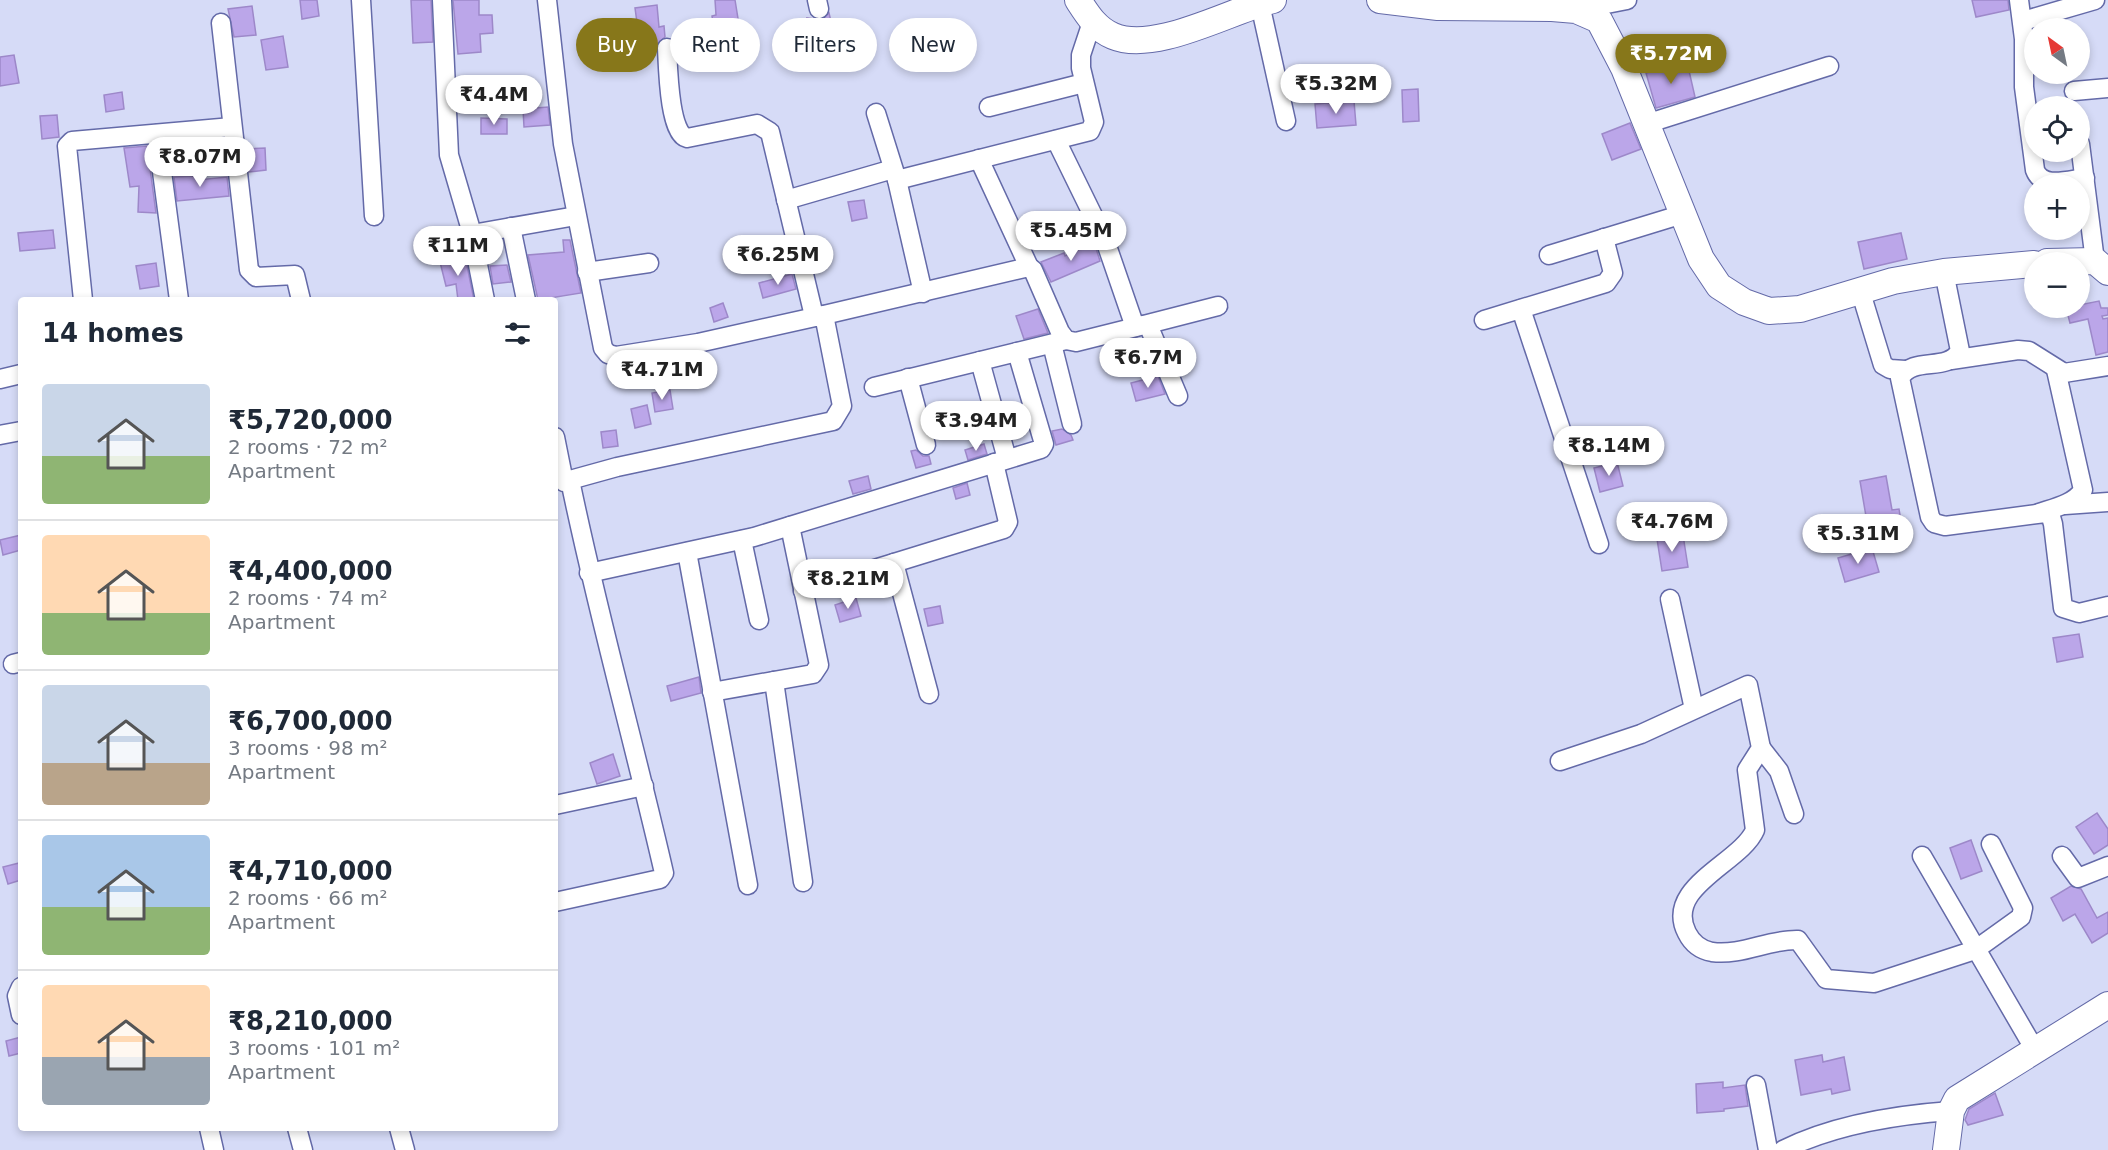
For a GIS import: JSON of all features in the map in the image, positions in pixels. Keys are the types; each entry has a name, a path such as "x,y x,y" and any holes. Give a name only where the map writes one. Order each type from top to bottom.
{"street":[{"path":"360,0 374,216"},
{"path":"442,0 449,155 472,234 484,297"},
{"path":"547,0 563,144 603,348 608,354 615,356 698,343 924,293 1029,267"},
{"path":"1078,0 1092,22 1113,37 1146,40 1203,26 1267,2 1286,122"},
{"path":"1380,0 1576,10 1627,0"},
{"path":"2019,0 2023,21 2024,87 2036,174"},
{"path":"2023,21 2095,0"},
{"path":"1576,10 1599,20 1624,68 1701,259 1719,286 1744,302 1769,311 1800,309 1861,293 1893,281 1944,272 2024,265"},
{"path":"220,22 249,270 256,277 295,275 300,297"},
{"path":"786,200 895,174 979,159 1090,131 1094,127 1084,83 1081,54 1092,22"},
{"path":"563,482 617,467 833,421 842,406 786,200 770,132 757,124 687,138 681,137 677,132 670,96 667,48"},
{"path":"1646,124 1828,66"},
{"path":"989,107 1084,83"},
{"path":"2074,91 2108,88"},
{"path":"876,113 895,174 924,293"},
{"path":"83,297 67,146 72,141 232,127"},
{"path":"157,134 179,297"},
{"path":"1056,140 1106,240 1140,326 1153,333 1178,396"},
{"path":"979,159 1029,267 1034,270 1060,332 1059,342 1072,424"},
{"path":"2090,204 2102,266"},
{"path":"1549,255 1683,214"},
{"path":"472,234 576,216"},
{"path":"511,227 525,297"},
{"path":"1484,320 1606,283 1613,273 1604,237"},
{"path":"587,272 648,263"},
{"path":"1944,272 1960,351 1951,360"},
{"path":"1861,293 1883,365 1890,369 1905,370"},
{"path":"874,387 1059,342 1076,342 1218,306"},
{"path":"1521,309 1599,544"},
{"path":"2108,366 2064,374 2029,351 2018,350 1915,364 1905,370 1900,378 1928,508 1934,523 1945,526 2045,513 2051,517 2053,524 2063,608 2079,613 2108,606"},
{"path":"589,573 742,540 1041,449 1044,444 1017,352"},
{"path":"803,591 1008,526 1001,461 980,361"},
{"path":"2039,513 2061,506 2079,496 2083,489 2056,370"},
{"path":"0,376 18,374"},
{"path":"908,378 926,445"},
{"path":"0,435 18,432"},
{"path":"558,454 563,482 589,573 664,873 663,877 558,901"},
{"path":"2061,506 2108,502"},
{"path":"712,692 813,674 817,670 819,665 790,526"},
{"path":"742,540 759,620"},
{"path":"687,552 748,885"},
{"path":"894,563 929,694"},
{"path":"1670,599 1694,708"},
{"path":"774,681 802,882"},
{"path":"1560,761 1641,734 1748,685 1761,748 1779,771 1794,814"},
{"path":"1761,748 1747,770 1755,830 1747,843 1701,882 1686,900 1683,922 1694,942 1709,951 1726,953 1798,940 1826,979 1867,983 1979,956 2024,913 1991,844"},
{"path":"558,804 644,786"},
{"path":"1922,856 2035,1050"},
{"path":"2062,856 2078,878 2108,866"},
{"path":"1946,1150 1951,1111 1957,1099 2108,1005"},
{"path":"1756,1085 1768,1150"},
{"path":"1783,1150 1814,1137 1907,1114 1951,1111"},
{"path":"210,1131 214,1150"},
{"path":"298,1131 303,1150"},
{"path":"400,1131 405,1150"}],"building":[{"path":"300,0 317,0 319,16 302,19"},
{"path":"411,0 431,0 433,42 413,43"},
{"path":"453,0 479,0 479,15 492,15 493,33 480,34 481,52 458,54"},
{"path":"715,0 735,0 738,18 712,18 716,15"},
{"path":"1972,0 2008,0 2009,10 1976,17"},
{"path":"657,5 659,27 664,26 665,37 658,43 658,18 636,18 635,8"},
{"path":"252,6 256,35 234,37 228,9"},
{"path":"283,36 288,67 266,70 261,40"},
{"path":"14,55 19,83 0,86 0,57"},
{"path":"1687,62 1695,97 1656,108 1646,73"},
{"path":"1418,89 1419,121 1403,122 1402,90"},
{"path":"122,92 124,109 106,112 104,95"},
{"path":"1354,101 1356,125 1317,128 1315,104"},
{"path":"548,107 550,125 524,127 523,109"},
{"path":"57,115 59,137 42,139 40,116"},
{"path":"481,118 507,119 507,134 481,134"},
{"path":"1630,123 1641,149 1612,160 1602,134"},
{"path":"147,146 156,213 138,212 139,186 130,187 124,148"},
{"path":"265,148 266,170 249,172 247,149"},
{"path":"198,176 198,180 227,177 229,196 177,201 174,177"},
{"path":"864,200 867,218 852,221 848,202"},
{"path":"53,230 55,248 20,251 18,233"},
{"path":"1901,233 1907,259 1864,269 1858,242"},
{"path":"563,240 570,240 581,293 537,297 528,255 564,252"},
{"path":"1094,242 1100,261 1051,282 1041,262 1064,253 1065,256"},
{"path":"465,256 473,297 458,297 456,284 446,286 440,262"},
{"path":"156,263 159,286 140,289 136,266"},
{"path":"507,265 511,282 493,284 490,266"},
{"path":"792,274 796,289 763,298 759,283"},
{"path":"2099,301 2101,308 2108,308 2108,315 2102,316 2103,319 2108,318 2108,352 2096,355 2088,319 2070,323 2069,318 2090,318 2090,303"},
{"path":"723,303 728,317 714,322 710,308"},
{"path":"1038,309 1048,333 1024,339 1016,316"},
{"path":"1158,376 1165,394 1136,401 1131,383"},
{"path":"670,390 673,409 655,412 652,393"},
{"path":"647,405 651,424 635,428 631,409"},
{"path":"1062,429 1071,435 1073,440 1056,445 1052,431"},
{"path":"616,430 618,446 603,448 601,432"},
{"path":"984,444 987,454 968,460 965,450"},
{"path":"916,450 923,456 929,456 931,464 916,468 911,451"},
{"path":"1617,462 1623,486 1600,492 1594,468"},
{"path":"868,476 871,489 853,494 849,481"},
{"path":"1886,476 1892,510 1899,509 1902,527 1869,534 1860,481"},
{"path":"967,483 970,495 956,499 953,488"},
{"path":"1683,535 1688,567 1662,571 1657,539"},
{"path":"18,536 18,551 3,555 0,540"},
{"path":"1872,548 1879,572 1845,582 1838,558"},
{"path":"856,598 861,616 840,622 835,605"},
{"path":"940,606 943,623 928,626 924,609"},
{"path":"2079,634 2083,657 2057,662 2053,638"},
{"path":"699,677 701,693 671,701 667,686"},
{"path":"613,754 620,776 597,784 590,763"},
{"path":"2097,813 2108,829 2108,845 2094,854 2076,827"},
{"path":"1971,840 1982,871 1961,879 1950,848"},
{"path":"18,863 18,881 8,884 3,867"},
{"path":"2071,886 2081,889 2097,918 2108,912 2108,933 2092,943 2075,914 2063,921 2051,898"},
{"path":"18,1038 18,1054 9,1056 6,1041"},
{"path":"1822,1055 1823,1062 1844,1057 1850,1090 1832,1094 1831,1089 1801,1095 1795,1060"},
{"path":"1723,1082 1723,1088 1745,1085 1748,1106 1697,1113 1696,1084"},
{"path":"1995,1093 2003,1115 1968,1125 1965,1120 1969,1109"}]}
